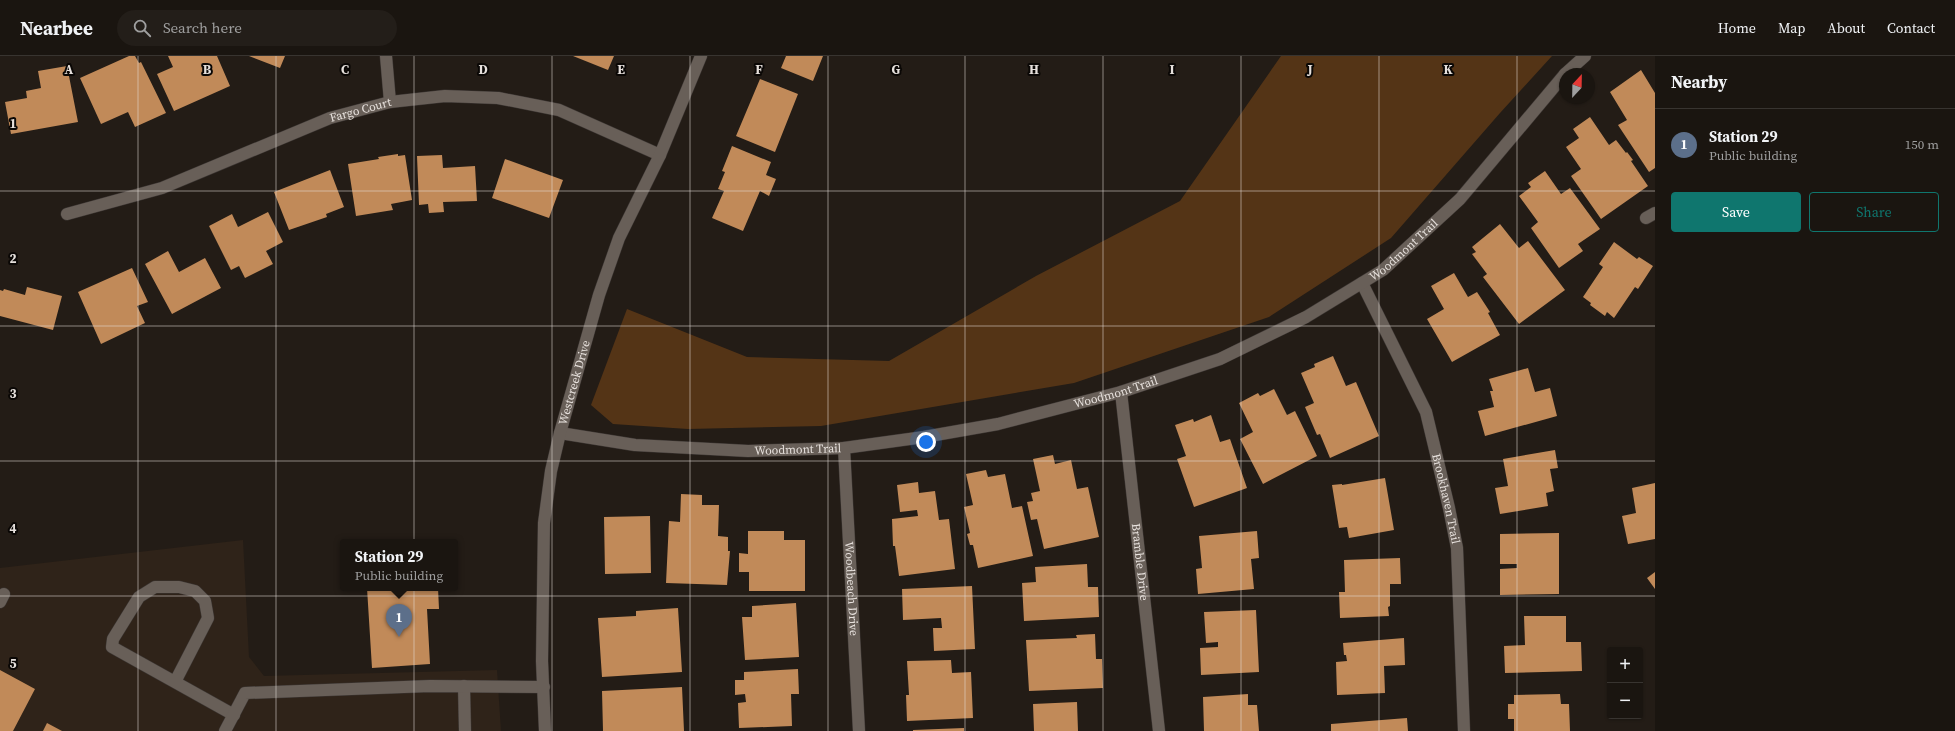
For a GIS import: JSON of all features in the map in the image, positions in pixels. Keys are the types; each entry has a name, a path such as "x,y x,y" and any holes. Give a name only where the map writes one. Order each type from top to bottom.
{"street":[{"path":"386,56 390,102"},
{"name":"Westcreek Drive","path":"545,731 544,522 551,471 560,433 599,295 619,238 660,155 701,56"},
{"name":"Woodmont Trail","path":"1572,68 1585,56"},
{"name":"Woodmont Trail","path":"560,433 635,444 740,451 844,448 924,437 998,424 1121,392 1220,359 1306,316 1383,270 1460,199 1559,81"},
{"name":"Fargo Court","path":"67,214 162,188 330,118 390,102 445,96 498,98 559,110 660,155"},
{"name":"Brookhaven Trail","path":"1362,282 1426,412 1449,508 1457,548 1464,731"},
{"name":"Bramble Drive","path":"1121,392 1159,731"},
{"name":"Woodbeach Drive","path":"844,448 859,731"},
{"path":"175,682 208,618 205,601 195,591 179,587 155,587 139,597 113,639 112,647 175,682 234,714"},
{"path":"225,731 245,693 430,686 544,687"},
{"path":"464,686 464,731"}],"shaded area":[{"path":"1281,56 1552,56 1391,238 1269,317 1074,383 821,426 688,429 613,424 591,405 627,309 747,357 889,361 1036,276 1180,201"},
{"path":"243,540 249,657 264,676 497,670 501,731 0,731 0,568"}],"building":[{"path":"129,56 135,56 139,63 141,62 166,113 135,127 128,112 101,124 80,78"},
{"path":"168,56 217,56 230,86 174,111 157,74 173,67"},
{"path":"249,56 285,56 280,68"},
{"path":"573,56 614,56 608,70"},
{"path":"786,56 823,56 813,81 781,68"},
{"path":"67,66 78,122 11,134 5,102 27,98 26,91 41,88 38,71"},
{"path":"1641,70 1655,93 1655,168 1649,172 1618,125 1627,120 1610,92"},
{"path":"760,79 798,94 775,152 736,136"},
{"path":"1590,117 1609,145 1616,140 1626,153 1627,152 1633,160 1631,161 1648,186 1601,219 1571,176 1581,169 1566,147 1579,138 1573,129"},
{"path":"732,146 771,162 766,175 776,179 769,196 760,191 743,231 712,218 724,191 718,189 725,172 722,171"},
{"path":"398,154 398,156 405,155 412,200 391,204 393,210 356,216 348,164"},
{"path":"442,155 443,168 475,166 477,201 443,202 444,212 429,213 428,204 419,205 417,156"},
{"path":"505,159 563,180 549,218 492,198"},
{"path":"330,170 344,207 326,214 327,217 289,230 274,192"},
{"path":"1545,171 1561,194 1570,188 1600,229 1578,244 1583,251 1559,268 1531,228 1538,222 1519,196 1531,187 1528,183"},
{"path":"268,212 283,242 266,251 273,264 245,278 239,266 231,270 209,226 232,214 238,227"},
{"path":"1500,224 1519,248 1528,241 1565,290 1519,324 1483,277 1487,274 1472,254 1476,252 1472,247"},
{"path":"1614,242 1637,259 1639,257 1653,266 1638,289 1635,287 1614,318 1607,312 1605,316 1590,305 1591,303 1583,297 1603,267 1599,264"},
{"path":"168,251 179,272 205,258 221,288 172,314 145,264"},
{"path":"132,268 148,302 137,306 145,323 101,344 78,292"},
{"path":"1454,273 1468,297 1477,292 1490,312 1488,313 1500,335 1452,362 1427,319 1444,309 1431,286"},
{"path":"27,287 62,296 53,330 0,316 0,290 3,291 4,289 25,295"},
{"path":"1333,356 1346,386 1356,382 1379,436 1330,458 1320,434 1317,435 1305,407 1314,403 1301,373 1315,367 1314,364"},
{"path":"1528,368 1535,392 1550,388 1557,416 1485,436 1478,411 1494,407 1490,391 1493,391 1489,379"},
{"path":"1274,389 1287,415 1295,411 1317,456 1263,484 1240,439 1253,432 1239,403 1258,393 1260,396"},
{"path":"1211,415 1220,442 1230,439 1247,488 1194,507 1177,459 1186,456 1175,425 1193,419 1194,422"},
{"path":"1555,450 1558,468 1550,469 1554,491 1546,493 1548,506 1500,514 1495,488 1508,486 1503,459"},
{"path":"1053,455 1055,464 1071,460 1077,489 1088,487 1099,537 1044,549 1037,519 1031,520 1027,502 1033,501 1031,493 1040,491 1033,459"},
{"path":"986,470 988,477 1005,474 1012,508 1022,506 1033,556 978,568 973,545 970,545 967,534 970,533 964,507 973,505 966,474"},
{"path":"1385,478 1394,530 1349,538 1347,527 1339,528 1332,485 1342,485"},
{"path":"918,482 919,493 935,491 939,520 949,519 955,569 899,576 895,546 893,546 892,519 918,516 917,510 900,512 897,485"},
{"path":"1655,483 1655,539 1628,544 1622,516 1636,513 1632,488"},
{"path":"681,494 702,495 702,505 719,505 718,536 728,537 728,551 730,551 727,585 666,583 669,521 680,522"},
{"path":"650,516 651,573 605,574 604,517"},
{"path":"748,531 784,531 784,540 805,540 805,591 749,591 749,572 739,572 739,553 748,554"},
{"path":"1257,531 1259,558 1251,559 1254,589 1198,594 1196,569 1202,568 1199,536"},
{"path":"1559,533 1559,594 1500,595 1500,569 1517,568 1517,564 1500,564 1500,534"},
{"path":"1400,558 1401,584 1390,584 1390,606 1388,607 1389,616 1340,618 1339,592 1345,592 1344,560"},
{"path":"1087,564 1088,587 1098,587 1099,617 1024,621 1022,583 1036,582 1035,567"},
{"path":"1655,572 1655,589 1647,578"},
{"path":"972,586 975,649 934,651 933,628 942,628 941,618 903,620 902,589"},
{"path":"367,591 438,591 439,609 427,609 430,664 372,668"},
{"path":"796,603 799,657 745,660 742,617 752,617 752,606"},
{"path":"678,608 682,672 602,677 598,618 636,616 636,611"},
{"path":"1256,610 1259,672 1201,675 1200,648 1218,647 1218,642 1206,643 1204,612"},
{"path":"1524,616 1566,616 1566,642 1581,642 1582,671 1505,673 1504,646 1525,645"},
{"path":"1095,634 1096,659 1102,659 1103,688 1029,691 1026,640 1077,638 1076,635"},
{"path":"1404,638 1405,665 1384,666 1385,693 1337,695 1336,662 1347,661 1346,655 1344,655 1343,643"},
{"path":"951,660 952,673 971,672 973,718 907,721 906,695 909,695 907,661"},
{"path":"798,669 799,694 791,694 792,726 739,728 738,703 746,702 745,694 735,695 735,680 744,680 744,672"},
{"path":"0,670 35,689 13,731 0,731"},
{"path":"682,687 684,731 603,731 602,691"},
{"path":"1248,694 1248,705 1257,705 1259,731 1204,731 1203,697"},
{"path":"1560,694 1561,704 1569,704 1570,731 1514,731 1514,719 1508,719 1508,704 1514,704 1514,695"},
{"path":"1077,702 1078,731 1034,731 1033,704"},
{"path":"1407,718 1408,731 1331,731 1331,724"},
{"path":"47,723 62,731 43,731"},
{"path":"964,728 964,731 913,731 913,730"}],"place":[{"name":"Station 29","path":"399,637"}]}
